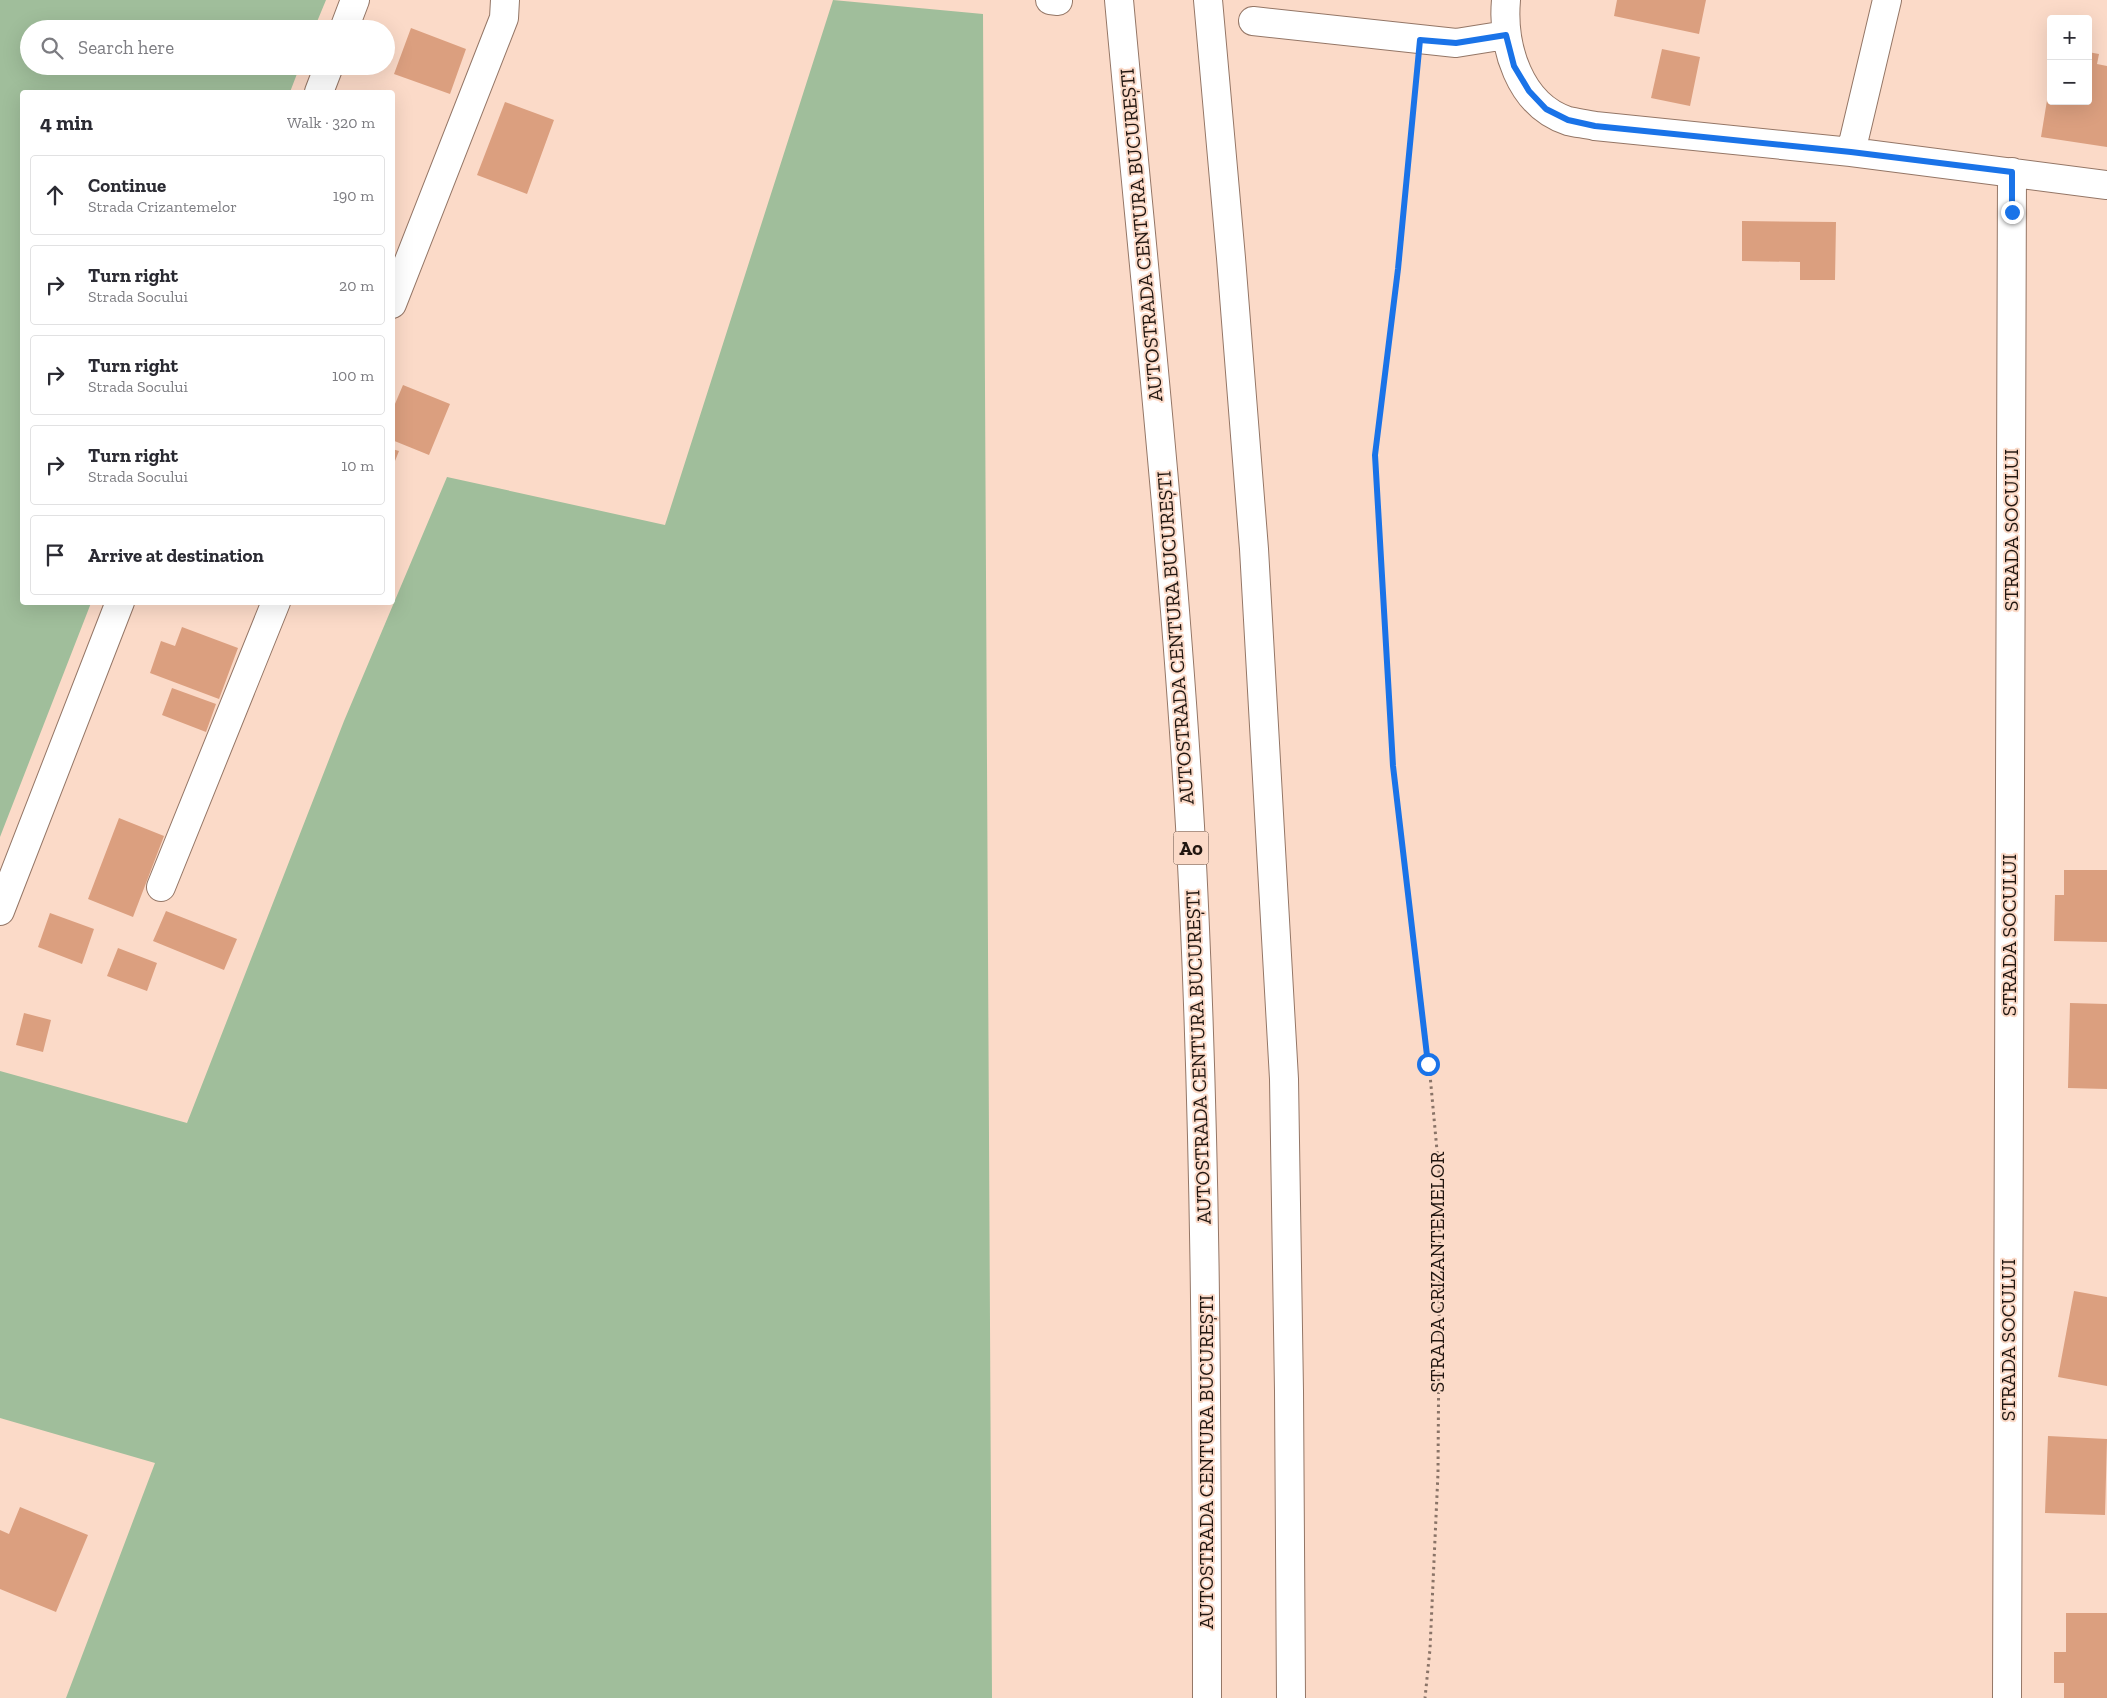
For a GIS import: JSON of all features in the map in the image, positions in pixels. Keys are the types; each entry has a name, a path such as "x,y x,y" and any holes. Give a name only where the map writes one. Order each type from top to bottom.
{"main road":[{"path":"347,20 355,0"},
{"path":"395,296 504,18 505,0"},
{"name":"AUTOSTRADA CENTURA BUCUREȘTI","path":"1119,0 1170,556 1190,825 1201,1080 1207,1395 1207,1698"},
{"path":"1208,0 1232,268 1254,549 1284,1079 1291,1698"},
{"path":"1506,0 1506,35 1514,66 1529,91 1546,109 1568,120 1595,126 1851,152 2107,184"},
{"path":"1851,152 1887,0"},
{"path":"1253,21 1456,43 1506,35"},
{"path":"320,90 326,75"},
{"name":"STRADA SOCULUI","path":"2007,1698 2012,172"},
{"path":"0,911 119,605"},
{"path":"161,886 275,605"}],"path":[{"name":"STRADA CRIZANTEMELOR","path":"1420,40 1398,269 1375,455 1393,766 1440,1183 1438,1473 1430,1649 1425,1698"}],"green space":[{"path":"0,0 326,0 318,20 20,20 20,75 297,75 291,90 20,90 20,605 90,605 0,837"},
{"path":"833,0 983,14 992,1698 66,1698 155,1463 0,1418 0,1071 187,1123 344,721 393,605 395,605 395,600 447,477 665,525"}],"building":[{"path":"1617,0 1706,0 1699,34 1614,16"},
{"path":"411,28 466,49 450,94 395,74"},
{"path":"1662,49 1700,57 1690,106 1651,98"},
{"path":"2092,53 2099,54 2097,64 2107,66 2107,147 2041,137 2047,100 2047,105 2092,105"},
{"path":"505,102 554,120 527,194 477,175"},
{"path":"1742,221 1836,222 1835,280 1800,280 1800,262 1742,261"},
{"path":"403,385 450,404 429,455 395,441 395,404"},
{"path":"395,450 399,451 395,461"},
{"path":"182,627 238,648 219,699 150,673 161,641 175,646"},
{"path":"172,688 216,704 206,732 162,715"},
{"path":"119,818 164,836 133,917 88,899"},
{"path":"2064,870 2107,870 2107,942 2054,941 2055,895 2064,895"},
{"path":"166,911 237,939 224,970 153,941"},
{"path":"50,913 94,929 82,964 38,947"},
{"path":"118,948 157,963 147,991 107,976"},
{"path":"2070,1003 2107,1004 2107,1089 2068,1088"},
{"path":"24,1013 51,1020 43,1052 16,1045"},
{"path":"2074,1291 2107,1297 2107,1386 2058,1377"},
{"path":"2048,1436 2107,1439 2105,1515 2045,1513"},
{"path":"20,1507 88,1535 56,1612 0,1589 0,1530 9,1534"},
{"path":"2066,1613 2107,1613 2107,1698 2064,1698 2064,1683 2054,1683 2054,1652 2066,1652"}],"route":[{"path":"1428,1064 1393,766 1375,455 1398,269 1420,40 1456,43 1506,35 1514,66 1529,91 1546,109 1568,120 1595,126 1851,152 2012,172 2012,212"}]}
